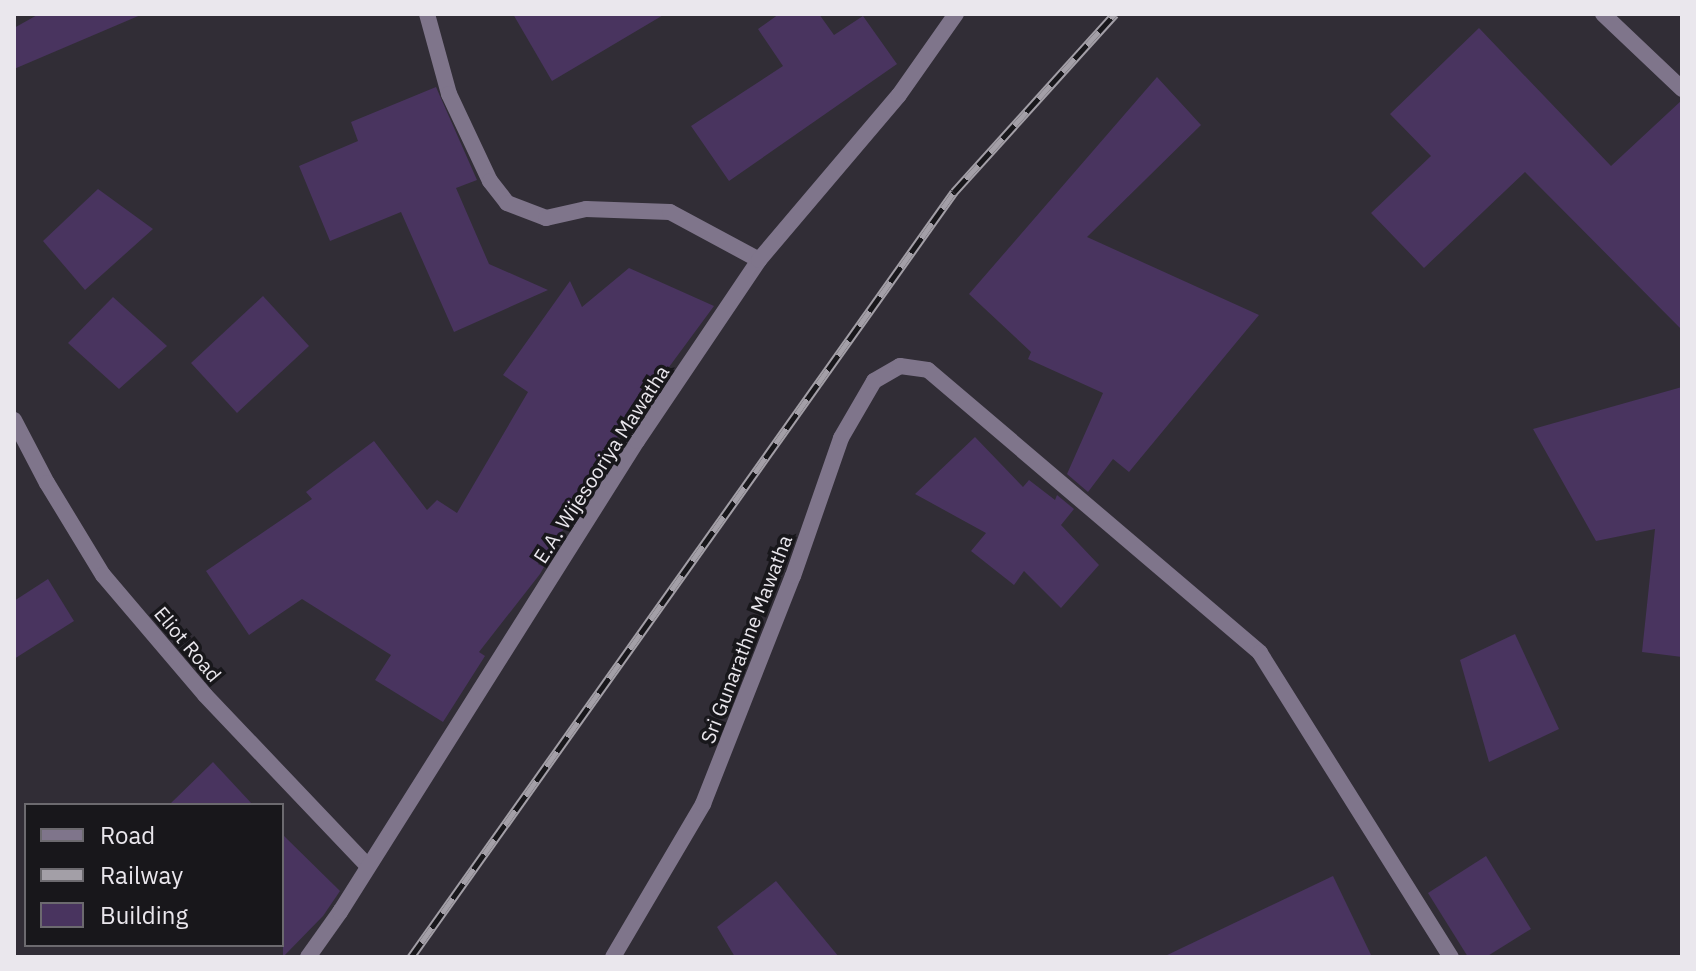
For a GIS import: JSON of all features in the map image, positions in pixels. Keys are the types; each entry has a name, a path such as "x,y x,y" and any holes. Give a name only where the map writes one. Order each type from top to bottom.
{"street":[{"path":"427,14 449,94 490,181 507,203 546,218 586,209 670,212 759,260"},
{"name":"E.A. Wijesooriya Mawatha","path":"308,957 637,441 759,260 899,95 956,14"},
{"path":"1603,14 1682,89"},
{"name":"Sri Gunarathne Mawatha","path":"613,957 703,804 793,576 841,438 874,381 900,366 928,370 1260,653 1451,957"},
{"name":"Eliot Road","path":"14,420 47,483 103,575 205,695 368,866"}],"building":[{"path":"39,14 143,14 14,69 14,28"},
{"path":"513,14 665,14 552,81"},
{"path":"779,14 819,14 834,35 863,16 897,64 729,181 691,126 783,66 758,29"},
{"path":"1479,28 1611,166 1682,100 1682,330 1525,172 1424,268 1371,213 1431,156 1390,114"},
{"path":"1157,77 1201,125 1087,237 1259,315 1129,472 1113,459 1088,492 1067,474 1103,393 1028,359 1031,352 969,294"},
{"path":"436,87 477,180 456,188 489,264 548,290 454,332 401,212 330,241 299,166 358,141 351,122"},
{"path":"98,189 153,229 85,290 43,241"},
{"path":"629,268 714,306 588,477 597,484 538,564 544,567 540,574 479,652 485,656 443,722 375,680 391,655 302,599 249,635 206,571 312,499 306,492 374,441 427,510 437,500 457,513 528,392 503,375 570,281 582,307"},
{"path":"263,296 309,346 237,413 191,363"},
{"path":"113,297 167,346 119,389 68,343"},
{"path":"1682,387 1682,657 1642,652 1655,529 1596,541 1533,429"},
{"path":"975,437 1023,487 1029,480 1055,500 1057,495 1074,509 1061,525 1099,565 1061,608 1024,571 1014,585 971,551 986,533 915,494"},
{"path":"48,579 74,621 14,659 14,601"},
{"path":"1515,634 1559,729 1489,762 1460,660"},
{"path":"213,762 251,803 171,803"},
{"path":"284,836 340,891 323,916 283,957"},
{"path":"1486,856 1531,929 1486,957 1468,957 1428,893"},
{"path":"1333,876 1372,957 1163,957"},
{"path":"776,881 839,957 735,957 717,927"}],"railway":[{"path":"411,957 954,192 1115,14"}]}
